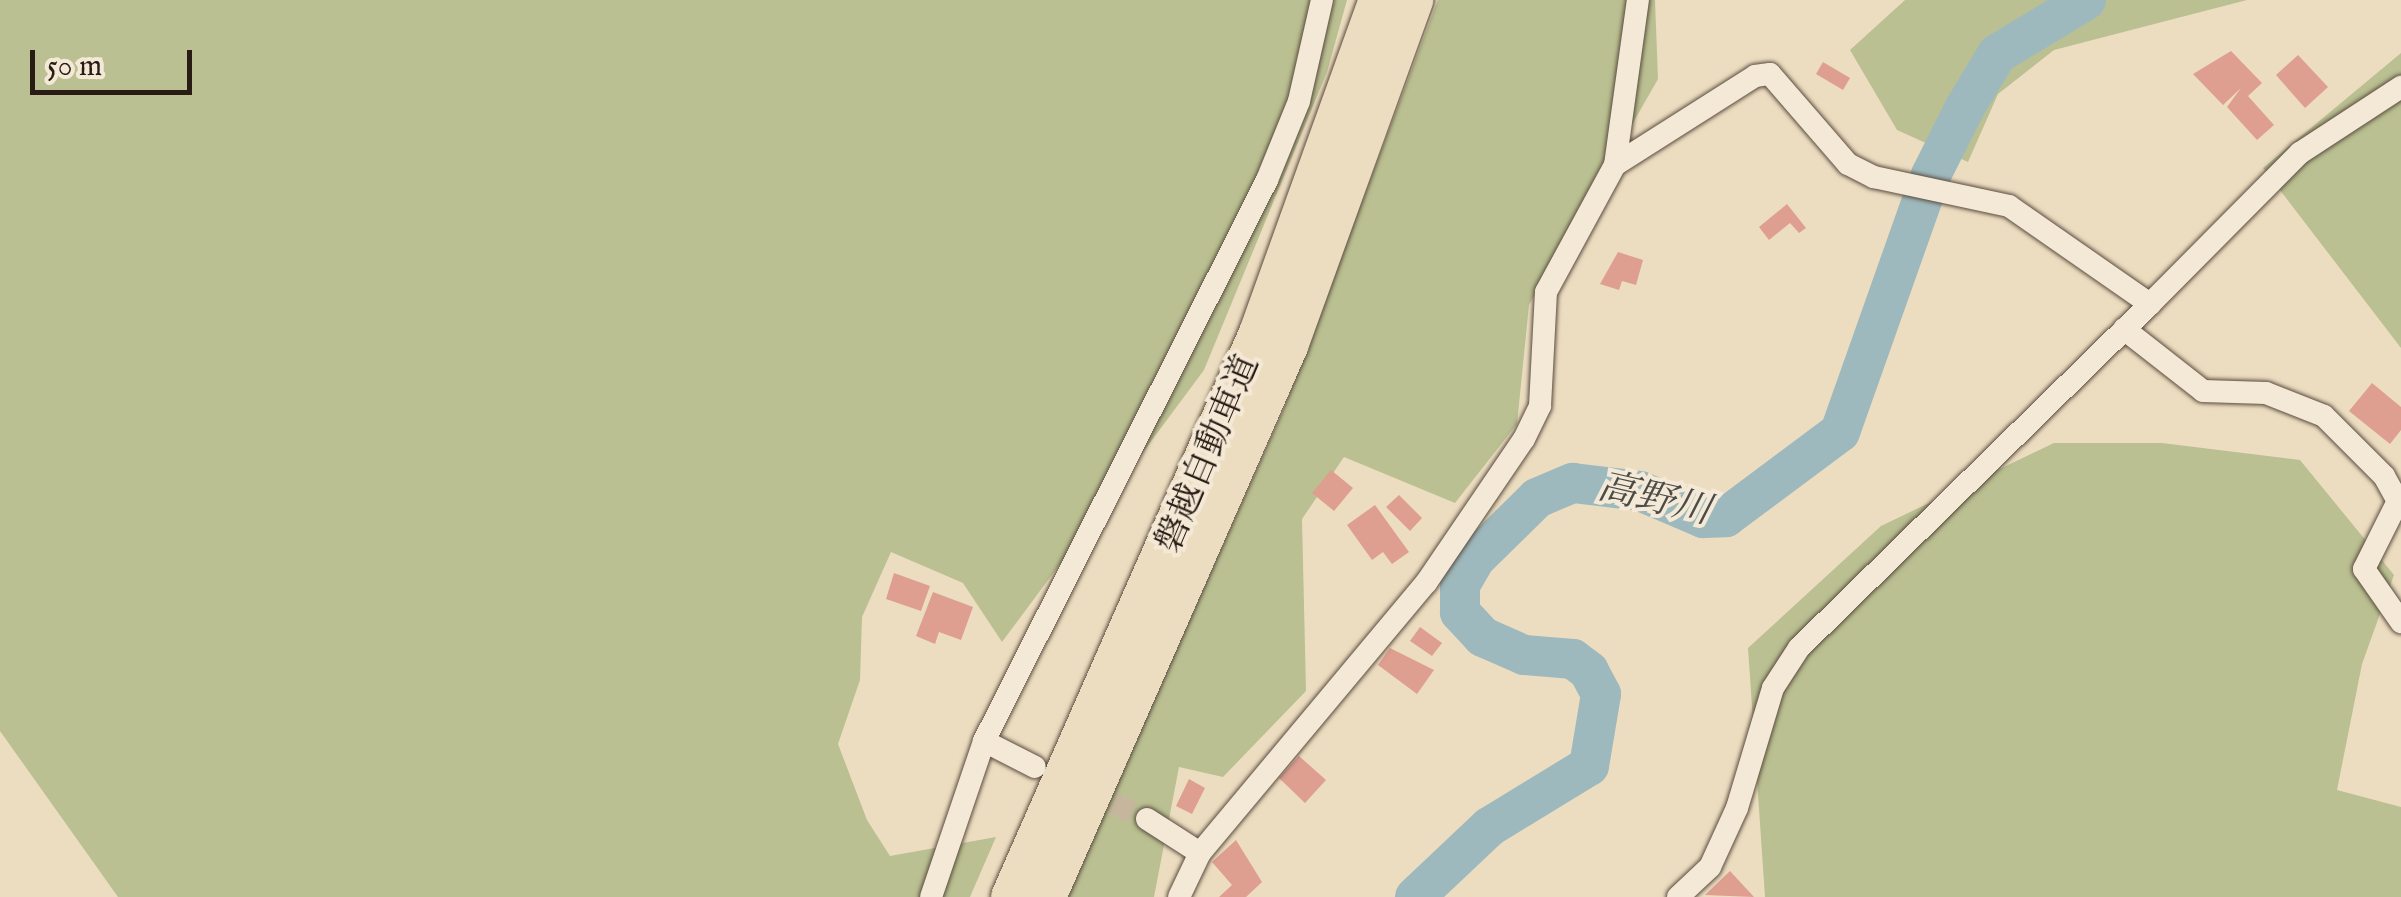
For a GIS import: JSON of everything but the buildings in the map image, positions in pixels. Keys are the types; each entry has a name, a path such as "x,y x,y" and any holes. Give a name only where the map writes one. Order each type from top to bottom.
{"highway":[{"name":"磐越自動車道","path":"1011,897 1252,350 1379,0"},
{"name":"磐越自動車道","path":"1046,897 1288,346 1413,0"}],"street":[{"path":"931,897 984,741 1267,180 1299,101 1322,0"},
{"path":"1179,897 1200,853 1426,583 1524,439 1540,406 1546,292 1615,164 1638,0"},
{"path":"1615,164 1755,76 1770,74 1848,164 1908,186 2009,206 2150,304"},
{"path":"1678,897 1710,867 1737,808 1773,688 1799,648 2300,153 2401,87"},
{"path":"2124,329 2203,391 2266,393 2324,416 2372,464 2398,500 2364,569 2401,622"},
{"path":"984,741 1035,766"},
{"path":"1147,820 1200,853"}],"green space":[{"path":"0,0 1347,0 1327,72 1204,370 1002,642 963,583 891,552 862,617 860,680 838,744 867,820 890,856 996,837 970,897 118,897 0,731"},
{"path":"1438,0 1655,0 1658,79 1529,305 1517,424 1455,503 1344,457 1302,519 1306,691 1223,777 1179,767 1154,897 1065,897 1283,411"},
{"path":"1905,0 2247,0 2054,50 1998,94 1968,162 1897,130 1850,50"},
{"path":"2401,53 2401,348 2263,168"},
{"path":"2054,443 2162,443 2300,460 2394,575 2362,664 2337,790 2401,807 2401,897 1765,897 1748,648 1881,526"}],"waterway":[{"name":"高野川","path":"1415,897 1489,827 1589,766 1601,694 1589,671 1573,659 1524,655 1483,637 1460,612 1460,585 1475,559 1537,498 1573,483 1640,491 1703,518 1726,517 1840,432 1931,175 1964,109 1997,54 2086,0"}],"tunnel":[{"path":"1083,789 1147,819"}]}
